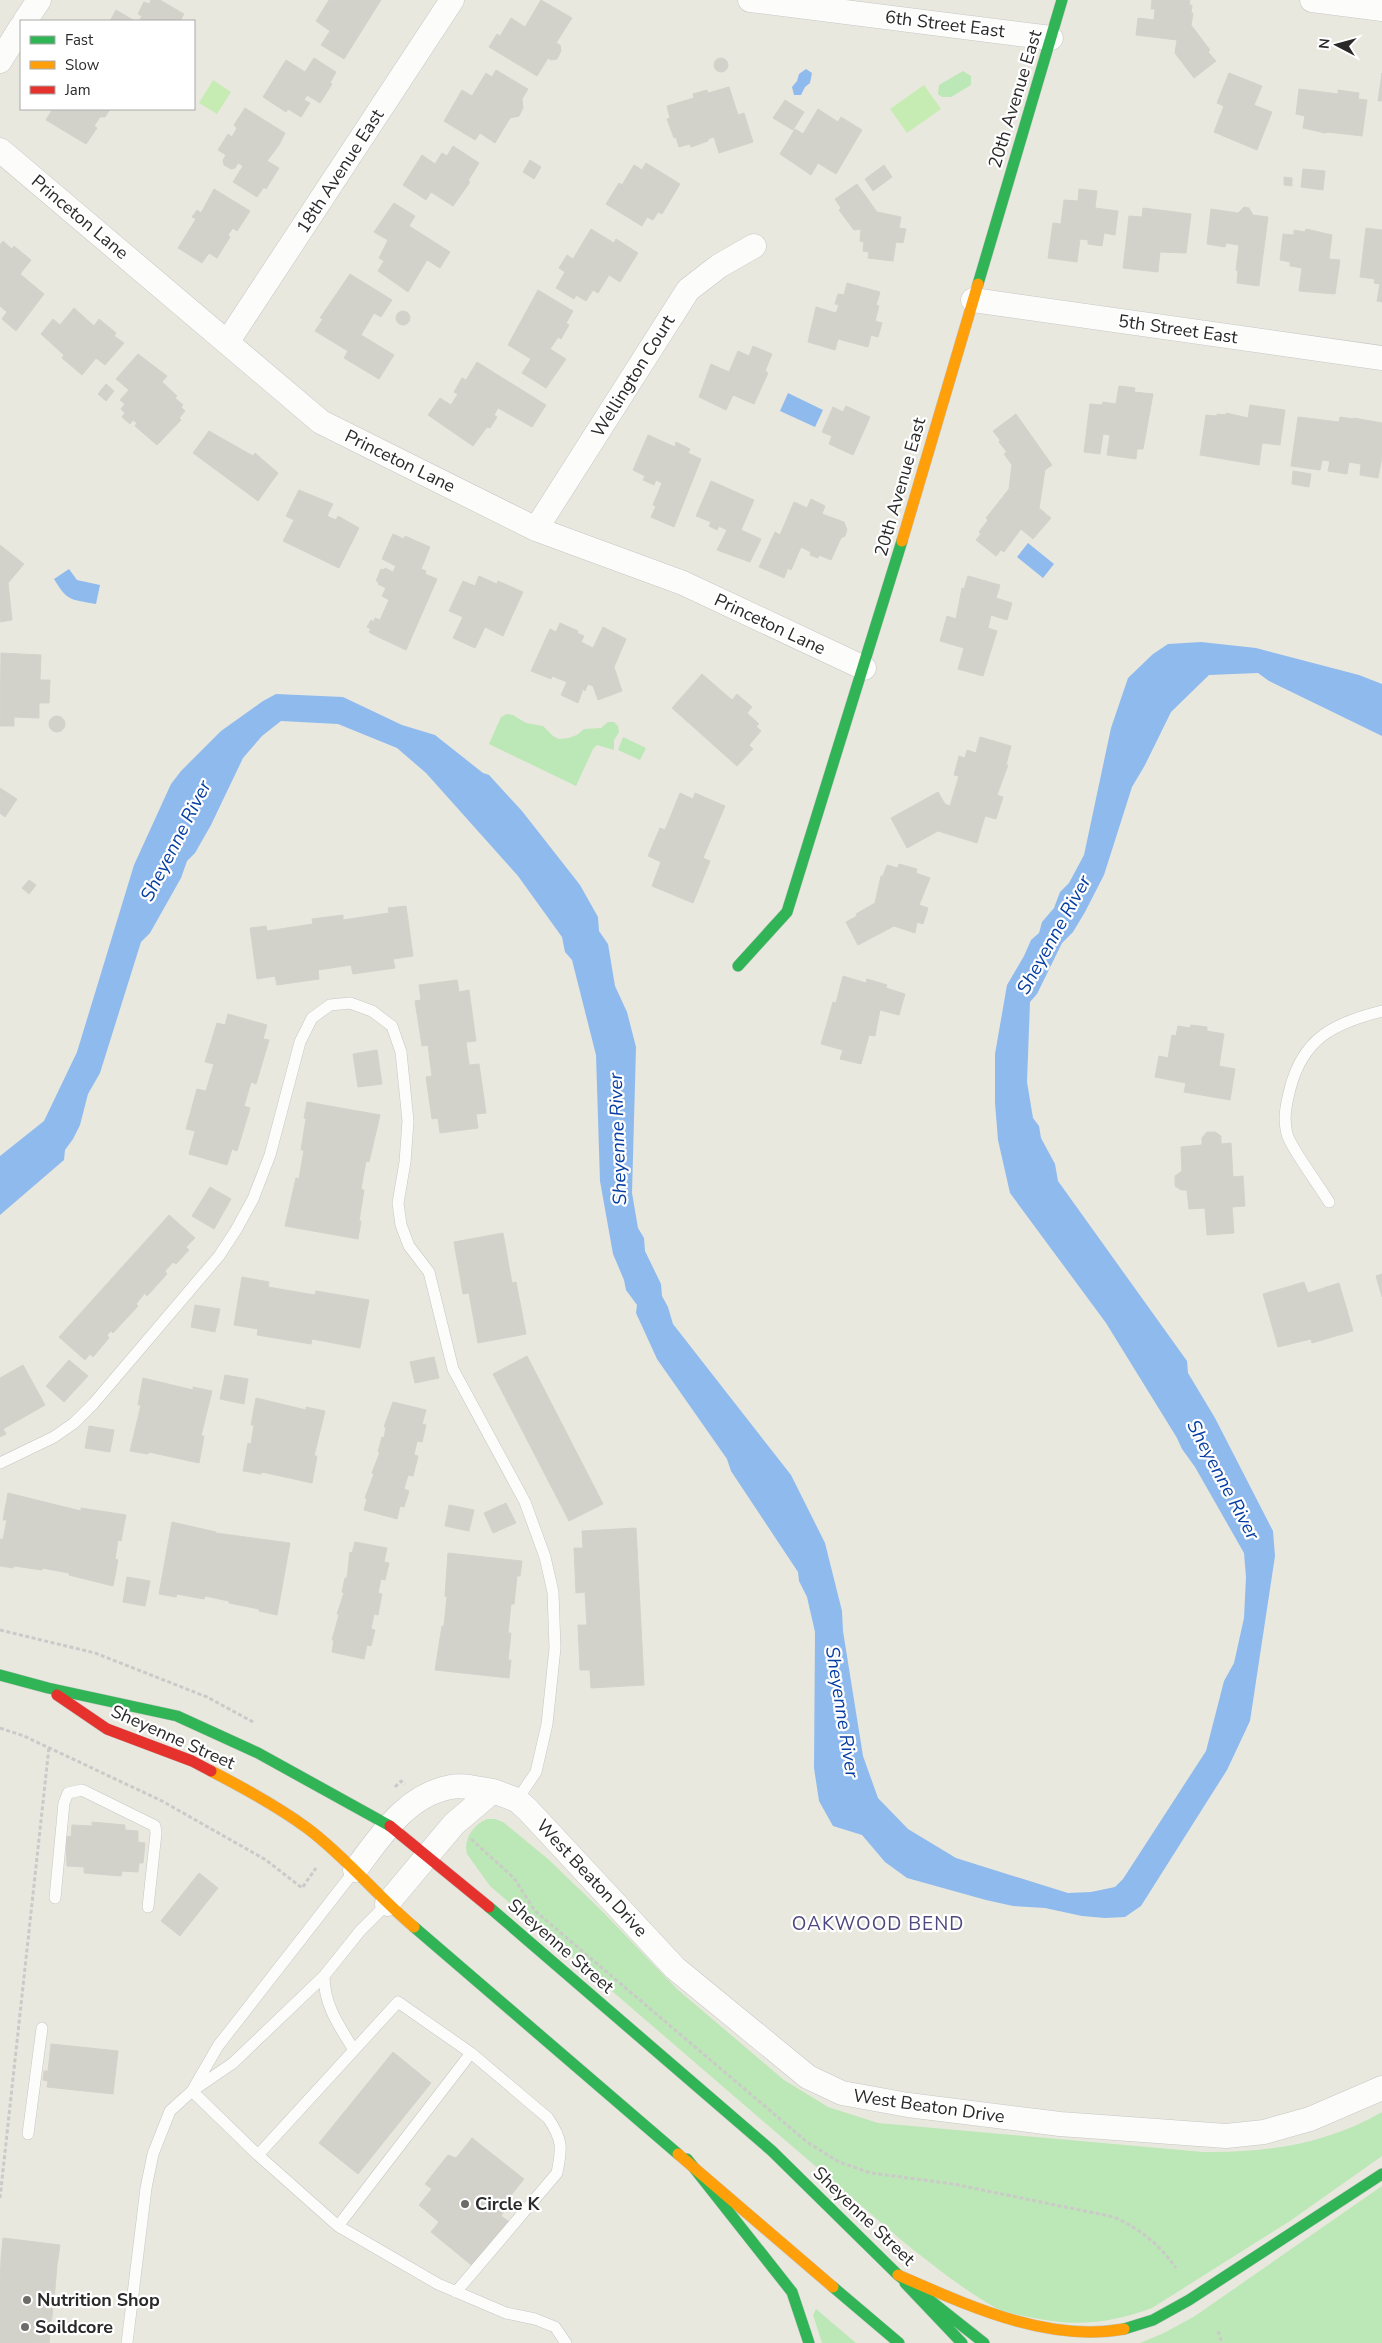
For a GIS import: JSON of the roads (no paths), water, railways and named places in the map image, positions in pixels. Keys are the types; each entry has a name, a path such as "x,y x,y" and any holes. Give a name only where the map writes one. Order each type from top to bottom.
{"main road":[{"name":"20th Avenue East","path":"738,966 787,912 864,668 1062,0"},
{"name":"Sheyenne Street","path":"0,1675 48,1688 177,1716 258,1753 389,1825 470,1890 772,2151 898,2275 984,2343"},
{"name":"Sheyenne Street","path":"48,1688 107,1730 192,1761 242,1786 307,1828 354,1870 387,1904 900,2343"},
{"path":"687,2160 792,2292 808,2343"},
{"path":"898,2275 1023,2329 1066,2336 1112,2333 1153,2320 1189,2300 1382,2174"},
{"path":"898,2275 962,2343"}],"street":[{"path":"26,20 38,0"},
{"name":"18th Avenue East","path":"228,341 452,0"},
{"name":"6th Street East","path":"750,0 1051,38"},
{"path":"1312,0 1382,9"},
{"path":"0,61 20,29"},
{"name":"Princeton Lane","path":"0,150 228,341 321,422 536,529 683,582 864,668"},
{"name":"Wellington Court","path":"536,529 688,290 719,266 754,246"},
{"name":"5th Street East","path":"973,300 1382,358"},
{"name":"West Beaton Drive","path":"354,1870 389,1825 420,1797 453,1786 493,1791 517,1800 675,1968 808,2077 842,2093 908,2105 1060,2124 1226,2136 1264,2132 1310,2119 1382,2088"},
{"path":"387,1904 454,1824 493,1791"}],"lane":[{"path":"0,1463 74,1424 220,1256 252,1199 270,1154 300,1042 312,1018 330,1005 350,1003 372,1010 392,1026 401,1052 408,1121 405,1162 398,1203 401,1225 409,1246 430,1272 453,1369 524,1502 546,1556 553,1592 555,1648 547,1724 536,1772 517,1800"},
{"path":"1329,1202 1287,1136 1285,1112 1295,1069 1313,1042 1346,1021 1382,1011"},
{"path":"55,1898 64,1803 68,1793 82,1790 155,1826 156,1834 148,1907"},
{"path":"192,2091 218,2046 354,1870"},
{"path":"127,2343 146,2188 153,2154 170,2111 192,2091 233,2063 324,1976 360,1931 387,1904"},
{"path":"324,1976 324,1990 334,2018 354,2050"},
{"path":"258,2155 398,2002 470,2053 548,2118 558,2132 562,2149 557,2173 456,2292"},
{"path":"28,2134 42,2028"},
{"path":"338,2226 470,2053"},
{"path":"192,2091 258,2155 338,2226 438,2284 506,2313 535,2319 555,2327 566,2343"}],"water":[{"path":"806,69 812,73 810,83 805,87 801,95 794,95 792,87 797,81 799,74"},
{"path":"788,393 823,410 815,427 780,411"},
{"path":"1028,543 1054,564 1043,578 1017,557"},
{"path":"69,569 77,580 100,585 96,604 75,600 63,592 54,579"},
{"name":"Sheyenne River","path":"1201,642 1256,648 1359,675 1382,684 1382,736 1269,681 1258,673 1209,675 1171,712 1132,787 1104,875 1085,912 1073,932 1062,943 1037,994 1030,1002 1027,1082 1033,1118 1039,1126 1041,1138 1055,1164 1058,1181 1187,1361 1188,1373 1215,1418 1273,1531 1275,1556 1250,1721 1227,1770 1141,1906 1125,1917 1082,1916 1045,1908 1013,1906 907,1878 885,1862 862,1835 833,1826 819,1801 814,1768 815,1632 807,1597 799,1581 798,1572 731,1471 727,1459 657,1359 636,1313 637,1305 626,1290 624,1280 613,1254 600,1181 596,1055 572,960 565,952 562,937 518,876 426,773 397,748 338,724 281,721 262,736 243,758 211,825 195,853 187,861 181,878 150,933 141,942 100,1073 88,1094 80,1125 65,1150 64,1160 0,1215 0,1156 44,1121 77,1052 134,865 171,784 181,771 221,731 276,694 343,697 402,725 435,735 483,773 489,775 522,811 580,885 598,917 599,931 608,944 615,986 627,1012 636,1047 632,1193 638,1228 644,1238 645,1251 661,1284 662,1296 668,1307 673,1324 791,1475 825,1543 842,1611 843,1631 863,1756 878,1798 908,1829 956,1858 1068,1893 1091,1892 1115,1887 1123,1879 1206,1751 1224,1681 1234,1663 1244,1618 1246,1577 1244,1553 1195,1467 1182,1449 1106,1323 1010,1193 998,1140 995,1103 995,1054 1007,985 1031,940 1039,933 1042,922 1054,908 1060,892 1069,883 1084,855 1111,728 1128,678 1153,654 1168,644"}],"place":[{"name":"Circle K","path":"465,2204"},
{"name":"Nutrition Shop","path":"27,2300"},
{"name":"Soildcore","path":"25,2327"}],"district":[{"name":"OAKWOOD BEND","path":"878,1924"}]}
